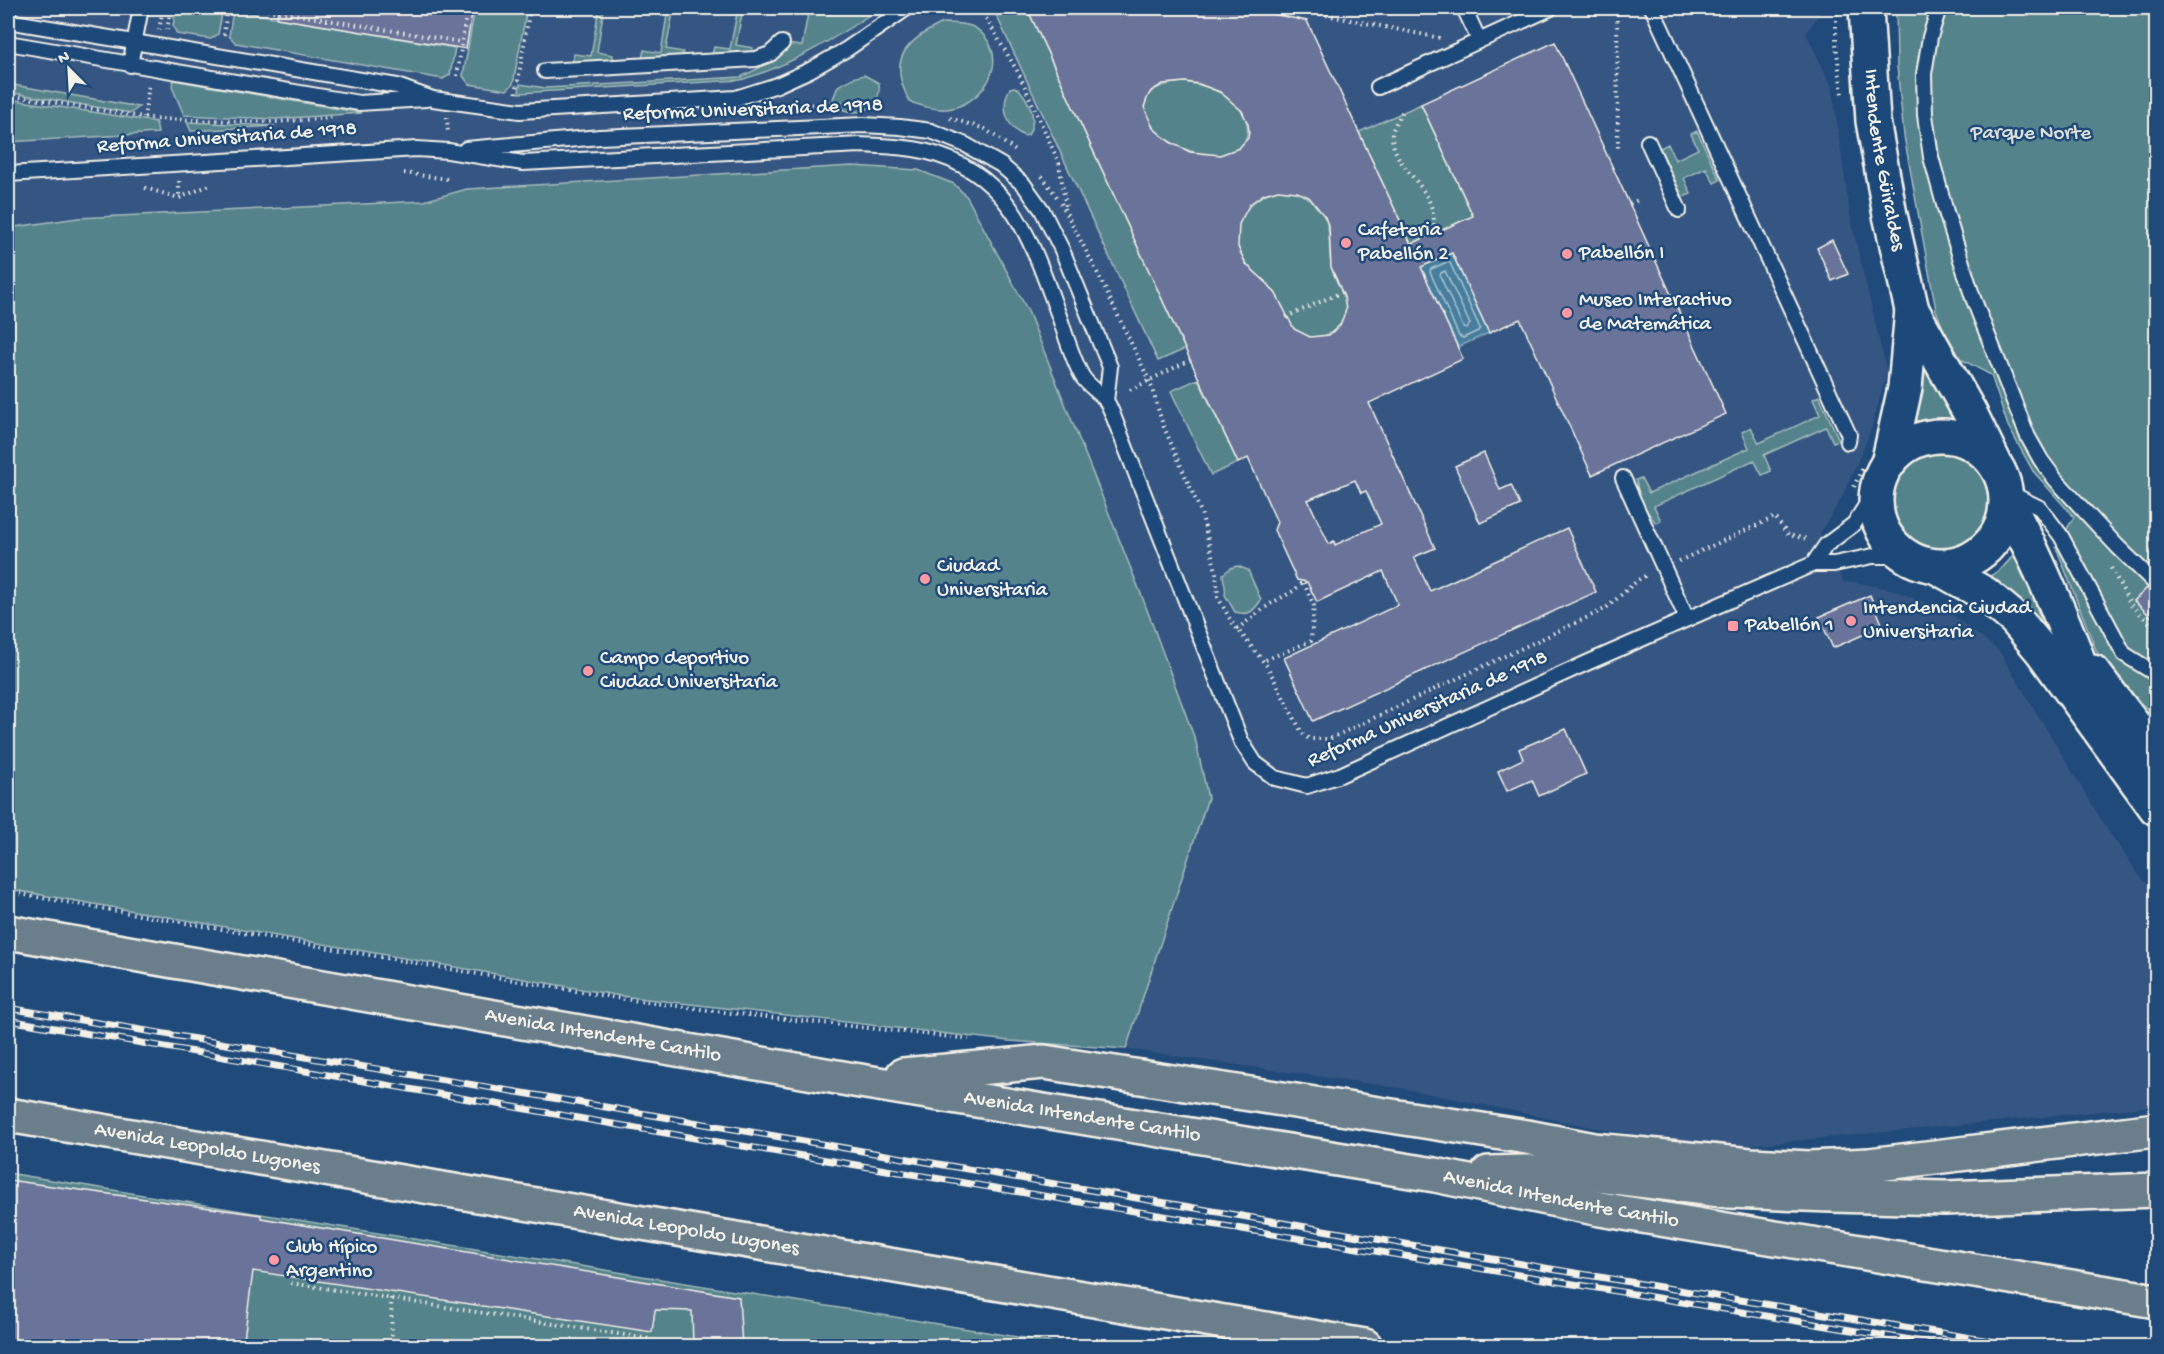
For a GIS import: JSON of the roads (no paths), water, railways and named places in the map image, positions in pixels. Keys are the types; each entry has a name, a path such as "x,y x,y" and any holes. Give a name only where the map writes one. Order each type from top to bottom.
{"highway":[{"name":"Avenida Intendente Cantilo","path":"8,932 854,1080 1435,1175 1600,1209 2157,1301"},
{"path":"854,1080 1044,1062 1527,1137 1594,1150 1774,1166 1869,1165 2157,1130"},
{"name":"Avenida Leopoldo Lugones","path":"8,1115 1365,1347"},
{"path":"1435,1175 1566,1171 1729,1191 1945,1198 2157,1190"}],"main road":[{"name":"Intendente Güiraldes","path":"1866,8 1873,121 1890,215 1912,310 1970,413 2041,567 2073,644 2109,744"},
{"name":"Intendente Güiraldes","path":"1869,479 1905,388 1912,310"},
{"path":"1928,437 1953,437 1976,445 2002,485 2003,523 1993,541 1978,556 1958,565 1925,564 1895,548 1882,531 1869,479 1905,447 1928,437"},
{"name":"Intendente Güiraldes","path":"1925,564 1985,594 2015,619 2042,651 2157,808"},
{"name":"Intendente Güiraldes","path":"2073,644 2106,692 2152,736"}],"lane":[{"path":"130,65 141,8"},
{"path":"8,43 360,103 433,99 520,111 736,98 777,85 810,70 847,49 907,8"},
{"path":"1464,8 1479,40"},
{"path":"1378,87 1551,8"},
{"path":"1652,8 1844,425 1848,442"},
{"path":"1939,8 1930,37 1924,74 1925,115 1931,157 1973,298 2028,437 2041,460 2055,479 2117,546 2157,584"},
{"path":"8,21 397,86 433,99"},
{"path":"545,71 756,59 770,54 782,43"},
{"name":"Reforma Universitaria de 1918","path":"8,174 302,158 384,150 448,151 600,138 863,124 931,131 966,145 1001,165 1024,185 1042,210 1062,250 1110,367 1106,401"},
{"path":"1648,142 1679,210"},
{"name":"Reforma Universitaria de 1918","path":"448,151 523,163 860,146 899,147 955,161 986,179 1004,198 1019,221 1040,265 1083,378 1106,401 1241,741 1255,763 1275,778 1307,786 1340,775 1813,564 1834,564 1873,556 1893,556 1925,564"},
{"path":"1623,478 1687,619"},
{"name":"Reforma Universitaria de 1918","path":"1813,564 1826,545 1854,524 1869,479"},
{"path":"2002,485 2040,508 2061,536 2124,654 2157,674"}],"water":[{"path":"1452,253 1489,333 1458,347 1421,267"}],"railway":[{"path":"8,1008 2020,1346"},
{"path":"8,1020 718,1142 1947,1346"}],"place":[{"name":"Cafeteria Pabellón 2","path":"1346,243"},
{"name":"Pabellón I","path":"1567,254"},
{"name":"Museo Interactivo de Matemática","path":"1567,313"},
{"name":"Ciudad Universitaria","path":"925,579"},
{"name":"Intendencia Ciudad Universitaria","path":"1851,621"},
{"name":"Pabellón 1","path":"1733,626"},
{"name":"Campo deportivo Ciudad Universitaria","path":"588,671"},
{"name":"Club Hípico Argentino","path":"274,1260"}],"park label":[{"name":"Parque Norte","path":"2031,134"}]}
